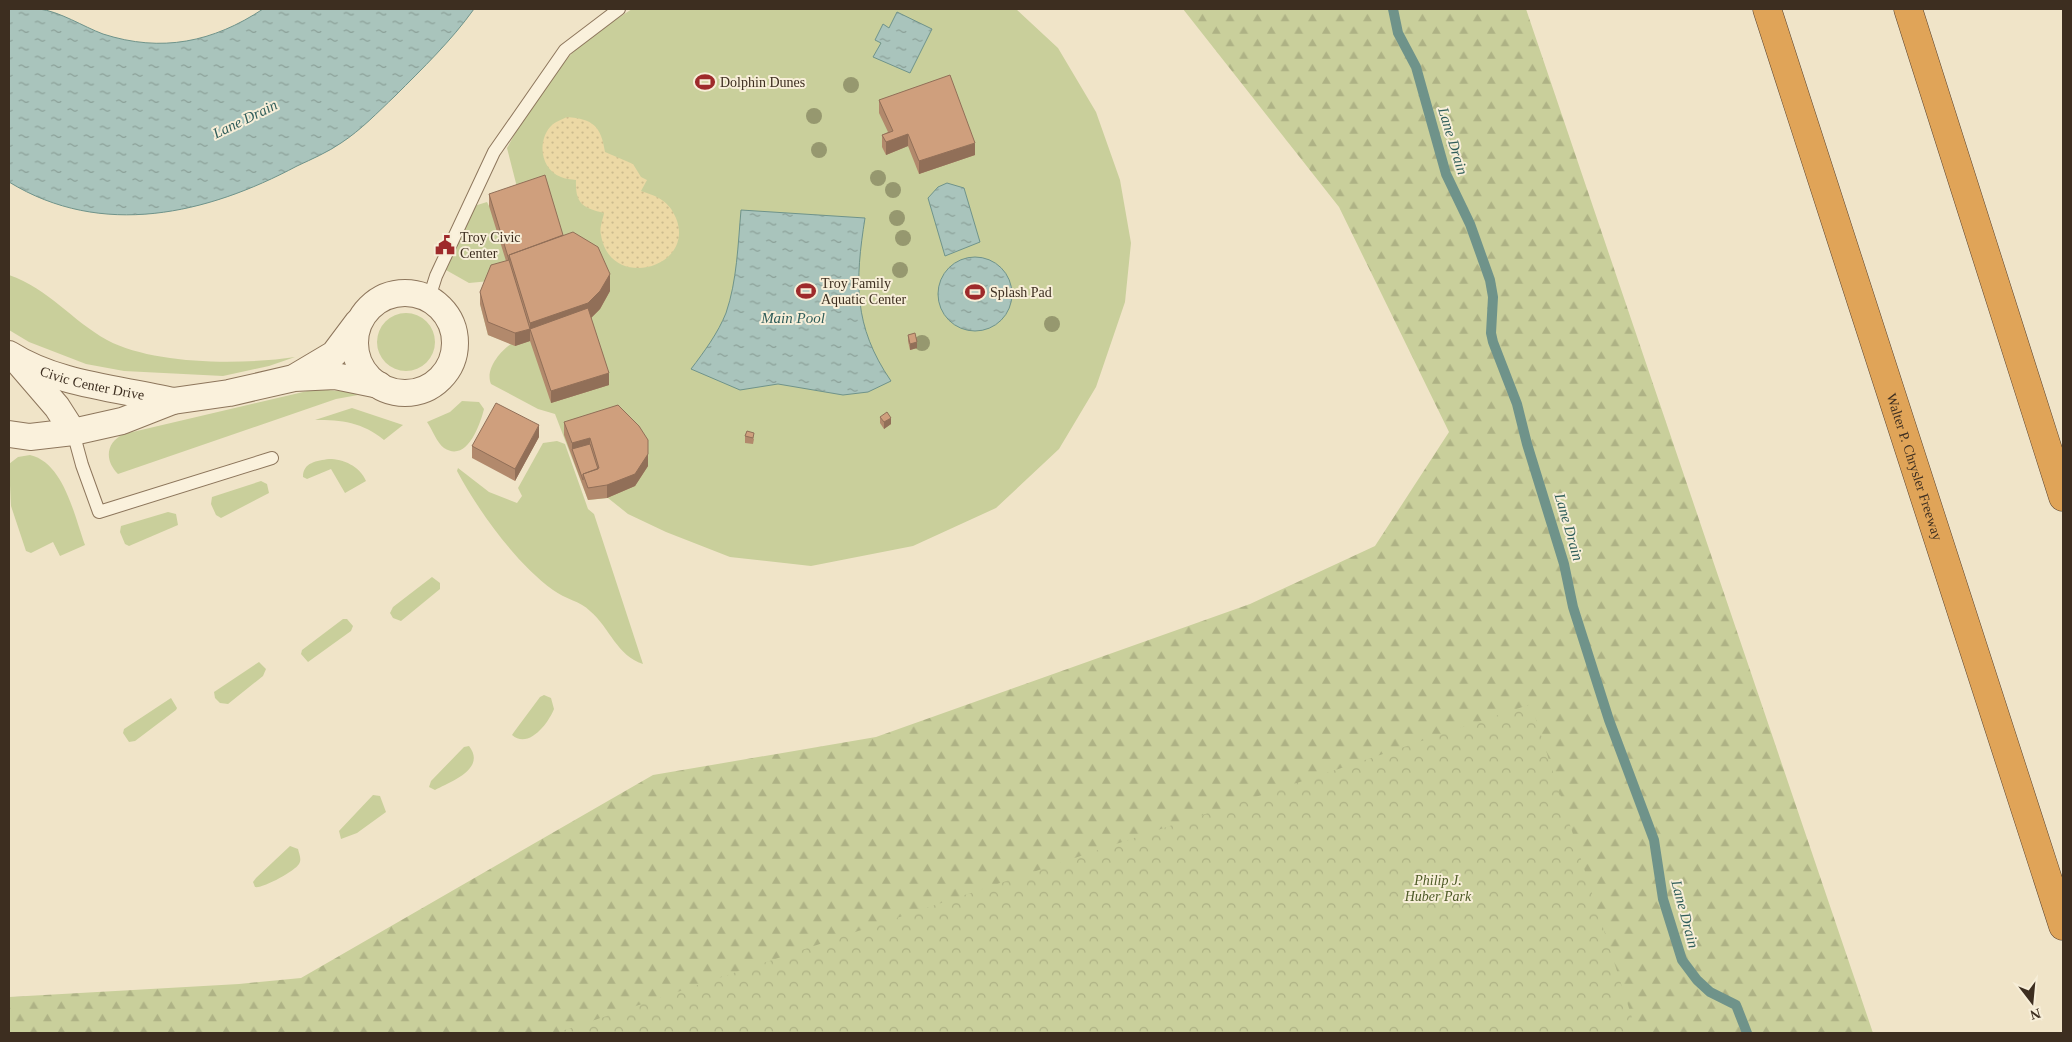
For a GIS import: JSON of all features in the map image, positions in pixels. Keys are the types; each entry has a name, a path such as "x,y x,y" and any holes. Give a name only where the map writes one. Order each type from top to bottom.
{"highway":[{"name":"Walter P. Chrysler Freeway","path":"1767,9 2063,926"},
{"path":"1908,9 2063,497"}],"street":[{"path":"410,292 429,298 444,310 454,328 456,348 450,367 436,383 418,391 398,393 378,385 336,376 294,378 334,354 374,303 391,294 410,292"},
{"path":"361,318 355,336 356,355 364,372 378,385"},
{"name":"Civic Center Drive","path":"11,359 57,377 82,384 120,389 173,401"},
{"name":"Civic Center Drive","path":"11,359 57,407 73,432"},
{"name":"Civic Center Drive","path":"9,434 30,437 73,432 122,421 173,401 229,393 294,378"}],"lane":[{"path":"429,298 436,276 494,152 565,50 619,9"},
{"path":"73,432 82,465 99,512 272,458"}],"green space":[{"name":"Troy Family Aquatic Center","path":"632,9 1016,9 1058,48 1096,112 1120,180 1131,243 1125,302 1096,387 1059,449 996,508 913,546 811,566 730,557 666,532 628,514 608,498 588,500 555,414 538,409 491,384 490,373 494,362 511,344 488,335 480,304 490,281 469,283 446,270 474,206 487,202 489,206 519,195 507,148 541,92 572,53"},
{"path":"1183,9 1526,9 1873,1033 9,1033 9,997 239,984 301,978 653,775 876,737 1250,604 1375,546 1449,432 1339,207"},
{"path":"9,275 48,296 94,332 126,348 149,354 199,361 274,360 295,357 269,366 223,376 124,371 86,364 29,342 9,330"},
{"path":"400,313 412,313 427,321 435,336 435,348 427,363 412,371 400,371 385,363 377,348 377,336 385,321"},
{"path":"316,389 351,392 358,395 336,399 118,474 110,463 110,446 118,437 124,434"},
{"path":"462,401 479,402 484,409 476,432 471,440 466,446 452,451 441,446 427,422 450,412"},
{"path":"352,408 403,425 384,440 368,429 351,423 315,420"},
{"path":"557,441 565,444 588,509 594,514 643,664 627,655 597,618 586,608 553,590 525,566 487,520 457,471 458,468 489,492 517,503 522,496 518,488 543,443"},
{"path":"30,455 42,460 59,479 72,505 85,545 60,556 53,542 31,553 26,551 11,506 9,464 18,457"},
{"path":"329,459 340,460 350,464 360,471 366,481 345,493 331,469 307,479 303,477 305,468 308,465"},
{"path":"261,481 267,484 269,493 221,518 216,515 211,504 212,497"},
{"path":"168,512 176,514 178,525 129,546 125,544 120,532 121,526"},
{"path":"432,577 440,583 440,589 401,621 393,618 390,613 393,607"},
{"path":"343,619 347,619 353,626 351,631 308,662 301,654 302,650"},
{"path":"259,662 266,669 263,676 228,704 220,703 215,698 214,692"},
{"path":"544,695 551,698 554,709 548,721 531,737 518,739 512,735 540,697"},
{"path":"171,698 177,708 176,710 135,741 129,742 123,733 124,729"},
{"name":"Philip J. Huber Park","path":"1531,704 1637,1033 556,1033"},
{"path":"469,746 473,754 470,768 457,779 435,790 429,787 431,781 464,747"},
{"path":"373,795 380,796 386,812 357,833 341,839 339,831"},
{"path":"290,846 298,849 299,864 278,879 255,887 253,882 256,878"}],"sand":[{"path":"567,117 589,122 594,126 601,136 605,152 633,164 641,177 647,180 641,191 662,200 670,207 676,218 679,235 674,250 663,260 649,267 634,268 619,263 608,253 601,235 604,213 582,204 577,195 576,180 561,177 548,167 543,153 544,137 553,124"}],"water":[{"path":"9,9 47,10 103,34 146,43 166,43 186,41 225,30 263,9 474,9 446,43 395,96 369,121 331,149 263,183 227,197 191,207 154,213 117,215 81,210 44,200 9,182"},
{"path":"897,12 932,29 910,73 873,57 881,43 875,40 883,24 889,28"},
{"path":"947,183 964,188 980,242 945,256 928,198 938,187"},
{"name":"Main Pool","path":"741,210 865,218 859,283 863,322 869,341 891,381 868,392 843,395 778,384 740,390 691,369 715,335 730,301 735,275"},
{"name":"Splash Pad","path":"975,257 996,263 1006,273 1012,294 1006,315 996,325 975,331 954,325 944,315 938,294 944,273 954,263"}],"building":[{"path":"950,75 975,143 919,161 908,134 886,142 882,135 893,131 879,100"},
{"path":"545,175 563,235 509,255 509,260 489,194"},
{"path":"573,232 598,247 610,274 600,291 588,303 530,323 509,255"},
{"path":"509,260 530,329 515,333 488,322 480,292 491,265"},
{"path":"588,308 609,373 551,391 530,329"},
{"path":"915,333 917,342 910,344 908,335"},
{"path":"496,403 539,425 515,469 472,446"},
{"path":"618,405 639,426 648,440 648,454 635,474 607,485 588,488 583,474 599,468 590,438 572,443 564,422"},
{"path":"887,412 891,418 884,422 880,417"},
{"path":"747,431 754,433 753,438 745,436"},
{"path":"590,444 598,469 583,474 583,480 572,449"}],"waterway":[{"name":"Lane Drain","path":"1393,9 1398,33 1416,67 1446,174 1470,224 1490,280 1493,297 1491,333 1493,342 1517,404 1527,444 1564,564 1573,607 1609,720 1654,840 1663,899 1682,960 1697,980 1710,992 1736,1005 1747,1033"}],"place":[{"name":"Dolphin Dunes","path":"705,82"},
{"name":"Troy Civic Center","path":"445,245"},
{"name":"Troy Family Aquatic Center","path":"806,291"},
{"name":"Splash Pad","path":"975,292"}]}
